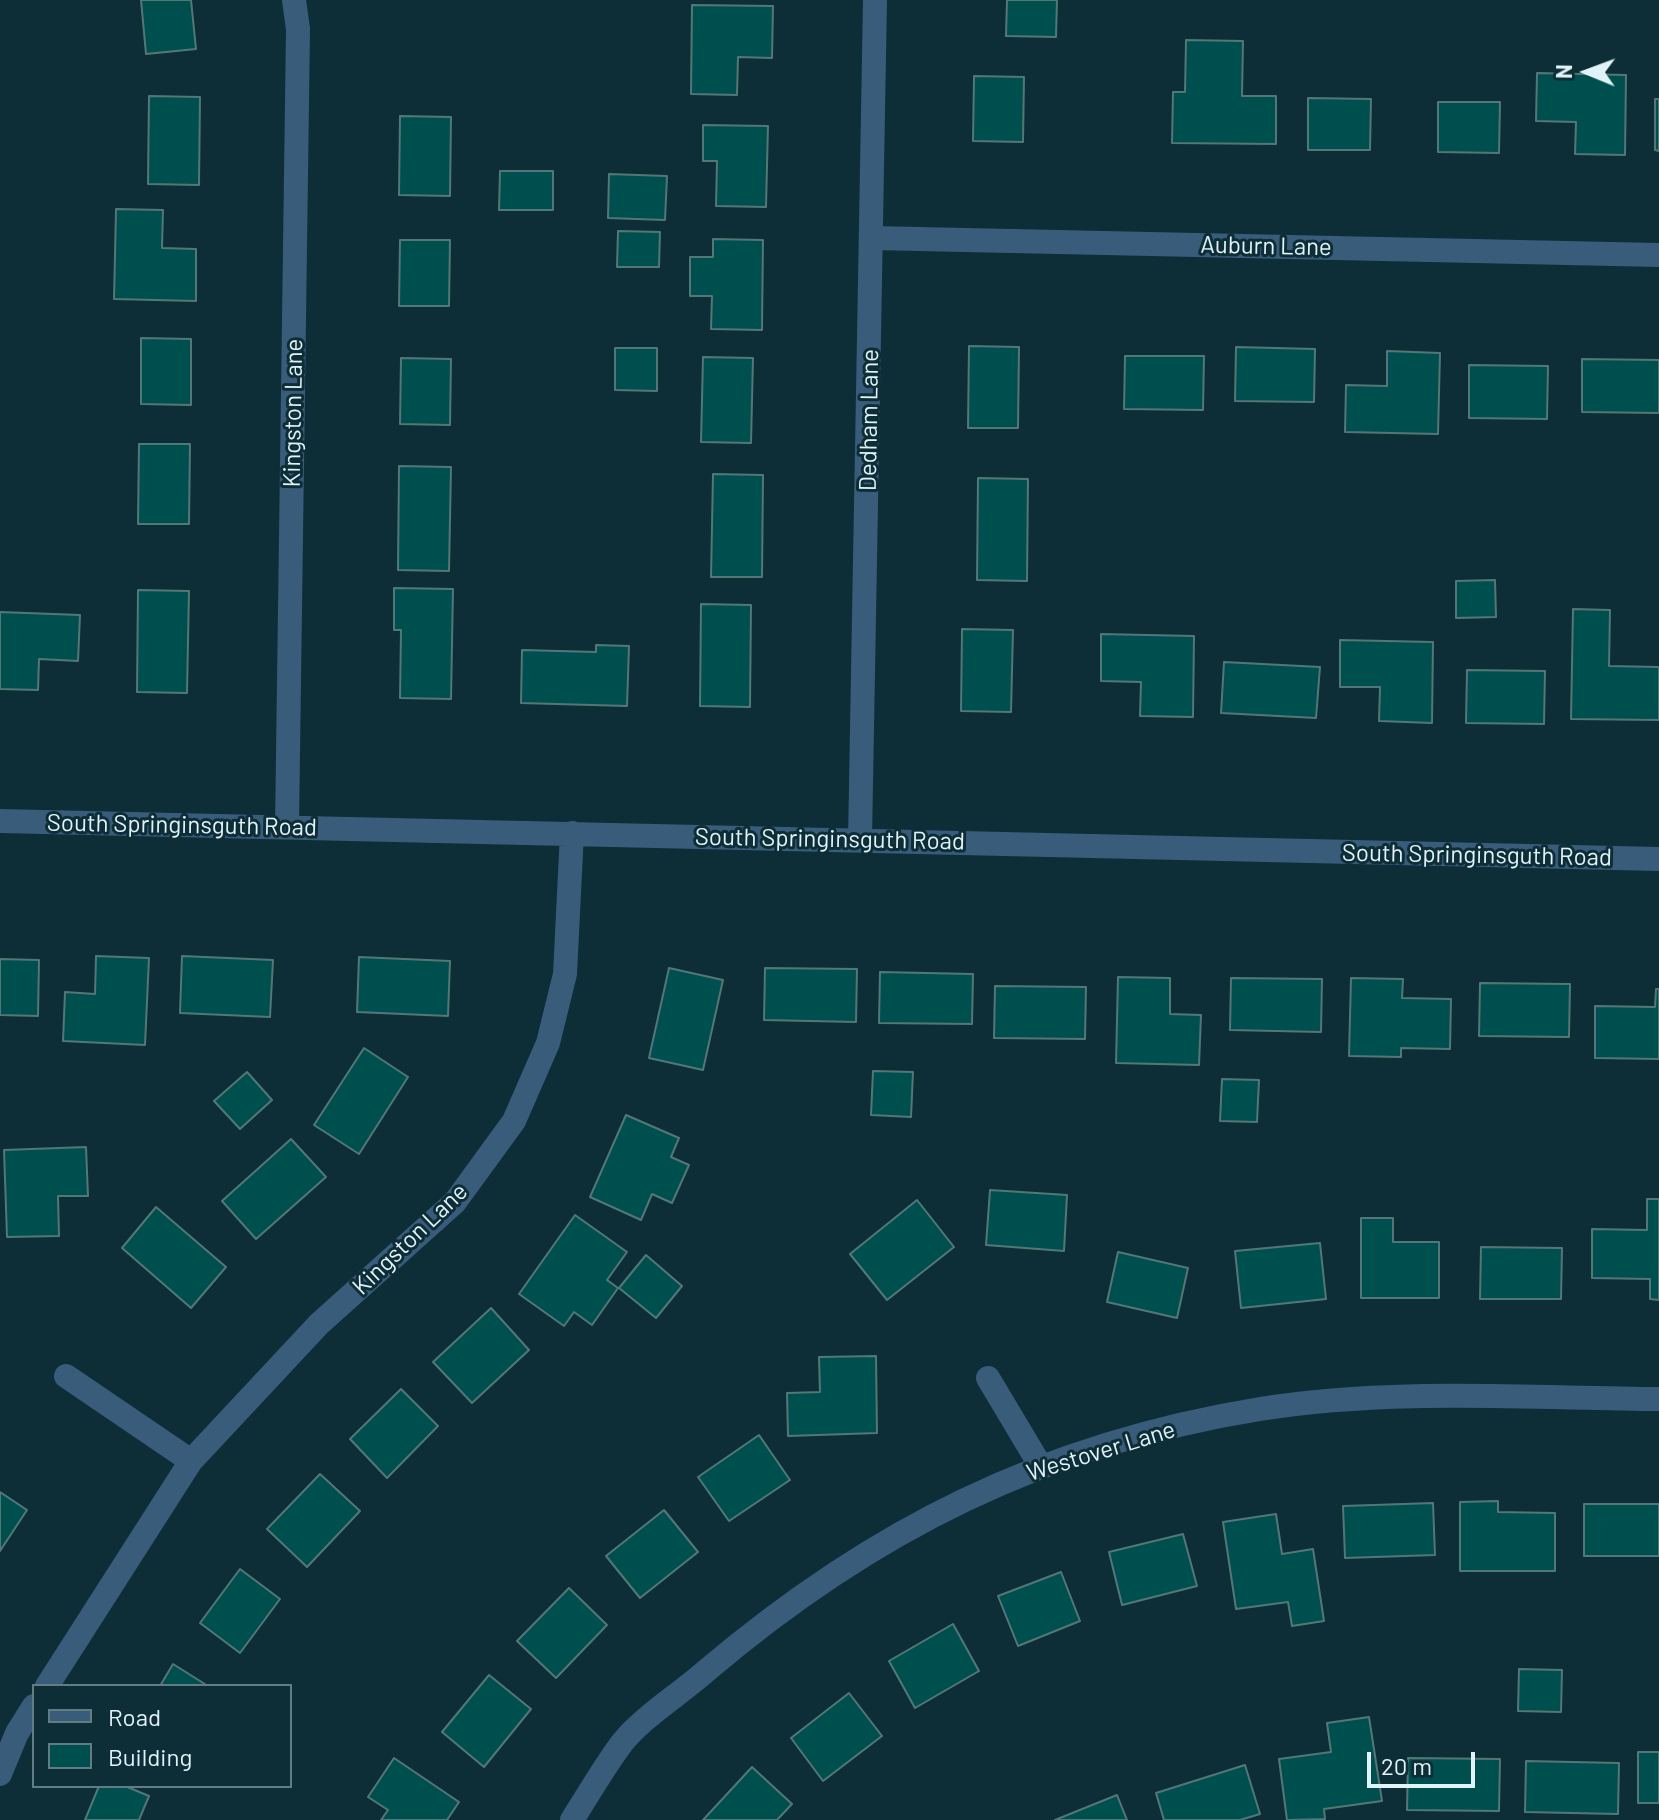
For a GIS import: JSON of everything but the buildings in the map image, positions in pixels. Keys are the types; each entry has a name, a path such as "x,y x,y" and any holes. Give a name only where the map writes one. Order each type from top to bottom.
{"street":[{"name":"Kingston Lane","path":"287,827 298,29 294,0"},
{"name":"Dedham Lane","path":"860,840 875,0"},
{"name":"Auburn Lane","path":"873,238 1659,255"},
{"name":"South Springinsguth Road","path":"0,821 1659,859"},
{"name":"Kingston Lane","path":"48,1684 191,1461 319,1324 455,1202 514,1121 548,1043 565,974 572,833"},
{"path":"66,1376 191,1461"},
{"path":"988,1378 1040,1465"},
{"name":"Westover Lane","path":"572,1820 624,1741 765,1621 855,1559 936,1512 1040,1465 1260,1409 1410,1397 1659,1399"},
{"path":"0,1774 17,1733 32,1709"}]}
